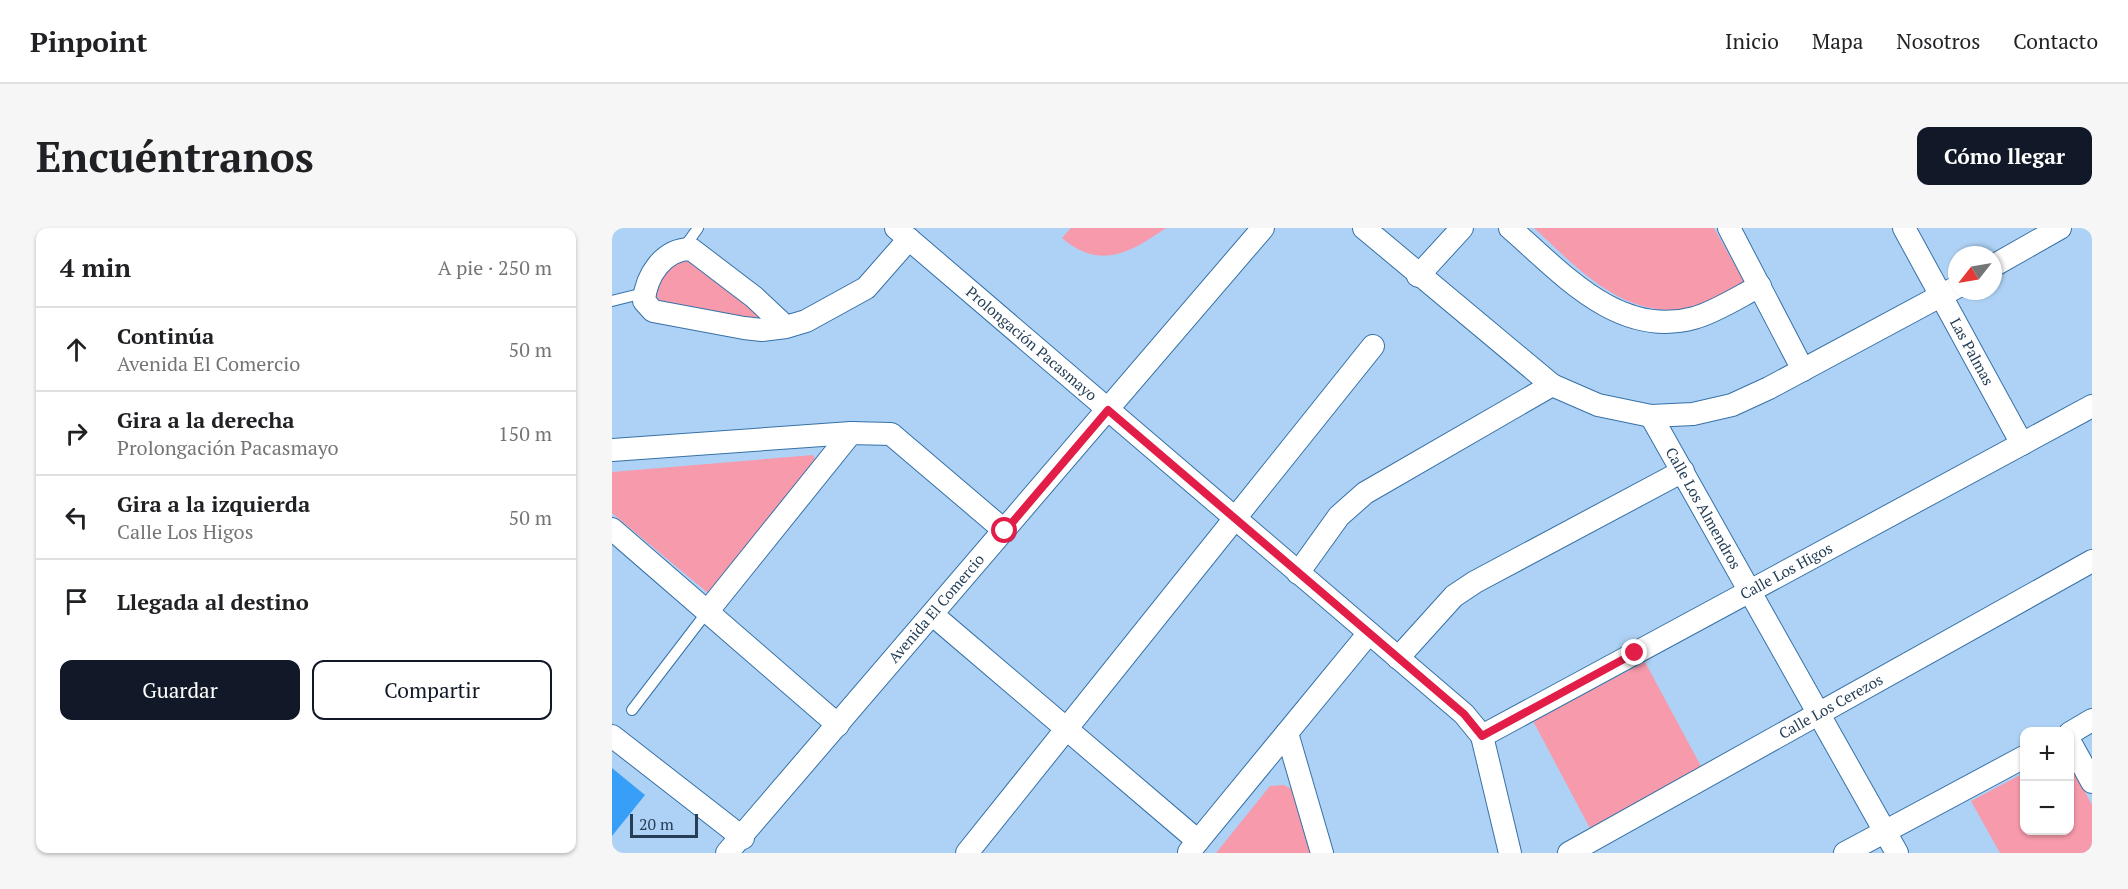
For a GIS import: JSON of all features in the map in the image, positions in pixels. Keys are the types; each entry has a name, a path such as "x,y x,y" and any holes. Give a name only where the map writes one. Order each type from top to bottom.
{"street":[{"name":"Avenida El Comercio","path":"735,845 1263,228"},
{"path":"1364,228 1418,276 1552,385 1598,405 1651,416 1693,414 1732,405 1948,293"},
{"path":"1418,276 1462,228"},
{"path":"1510,228 1597,302 1621,314 1649,321 1695,318 1760,286"},
{"path":"1729,228 1803,370"},
{"name":"Las Palmas","path":"1904,228 1948,291"},
{"path":"2002,262 2060,228"},
{"path":"786,327 699,252 683,249 669,256 649,277 644,293 645,305 653,311 744,328 762,330 786,327 806,321 866,288 902,234"},
{"name":"Prolongación Pacasmayo","path":"902,234 1464,714 1482,736 1510,853"},
{"name":"Las Palmas","path":"1953,300 2022,444"},
{"path":"967,853 1373,346"},
{"path":"1298,573 1339,516 1365,493 1552,385"},
{"name":"Calle Los Higos","path":"1482,736 2091,408"},
{"name":"Calle Los Almendros","path":"1651,416 1897,853"},
{"path":"612,450 851,433 891,434 1005,531"},
{"path":"707,612 851,433"},
{"path":"1398,658 1454,596 1475,582 1683,471"},
{"path":"612,529 838,725"},
{"name":"Calle Los Cerezos","path":"1569,853 2092,561"},
{"path":"933,615 1066,730 1193,847 1369,633"},
{"path":"2074,731 2092,720"},
{"path":"1287,732 1322,853"},
{"path":"612,736 735,845"},
{"path":"2074,749 2092,782"},
{"path":"1845,853 2020,760"}],"lane":[{"path":"683,249 698,228"},
{"path":"612,301 644,293"},
{"path":"632,710 707,612"}],"shaded area":[{"path":"1071,228 1166,228 1128,250 1102,256 1089,254 1062,238"},
{"path":"1534,228 1714,228 1745,283 1708,302 1686,309 1663,310 1641,306 1621,298 1584,273"},
{"path":"689,252 761,312 755,324 661,305 657,297 657,280"},
{"path":"813,455 816,461 708,593 612,513 612,472"},
{"path":"1645,662 1703,770 1592,832 1533,721"},
{"path":"2074,771 2092,805 2092,853 2000,853 1971,801 2020,775 2020,835 2074,835"},
{"path":"1284,785 1294,790 1310,853 1216,853 1270,786"}],"building":[{"path":"612,768 645,795 612,836"}],"route":[{"path":"1005,531 1108,410 1464,714 1482,736 1635,653"}]}
